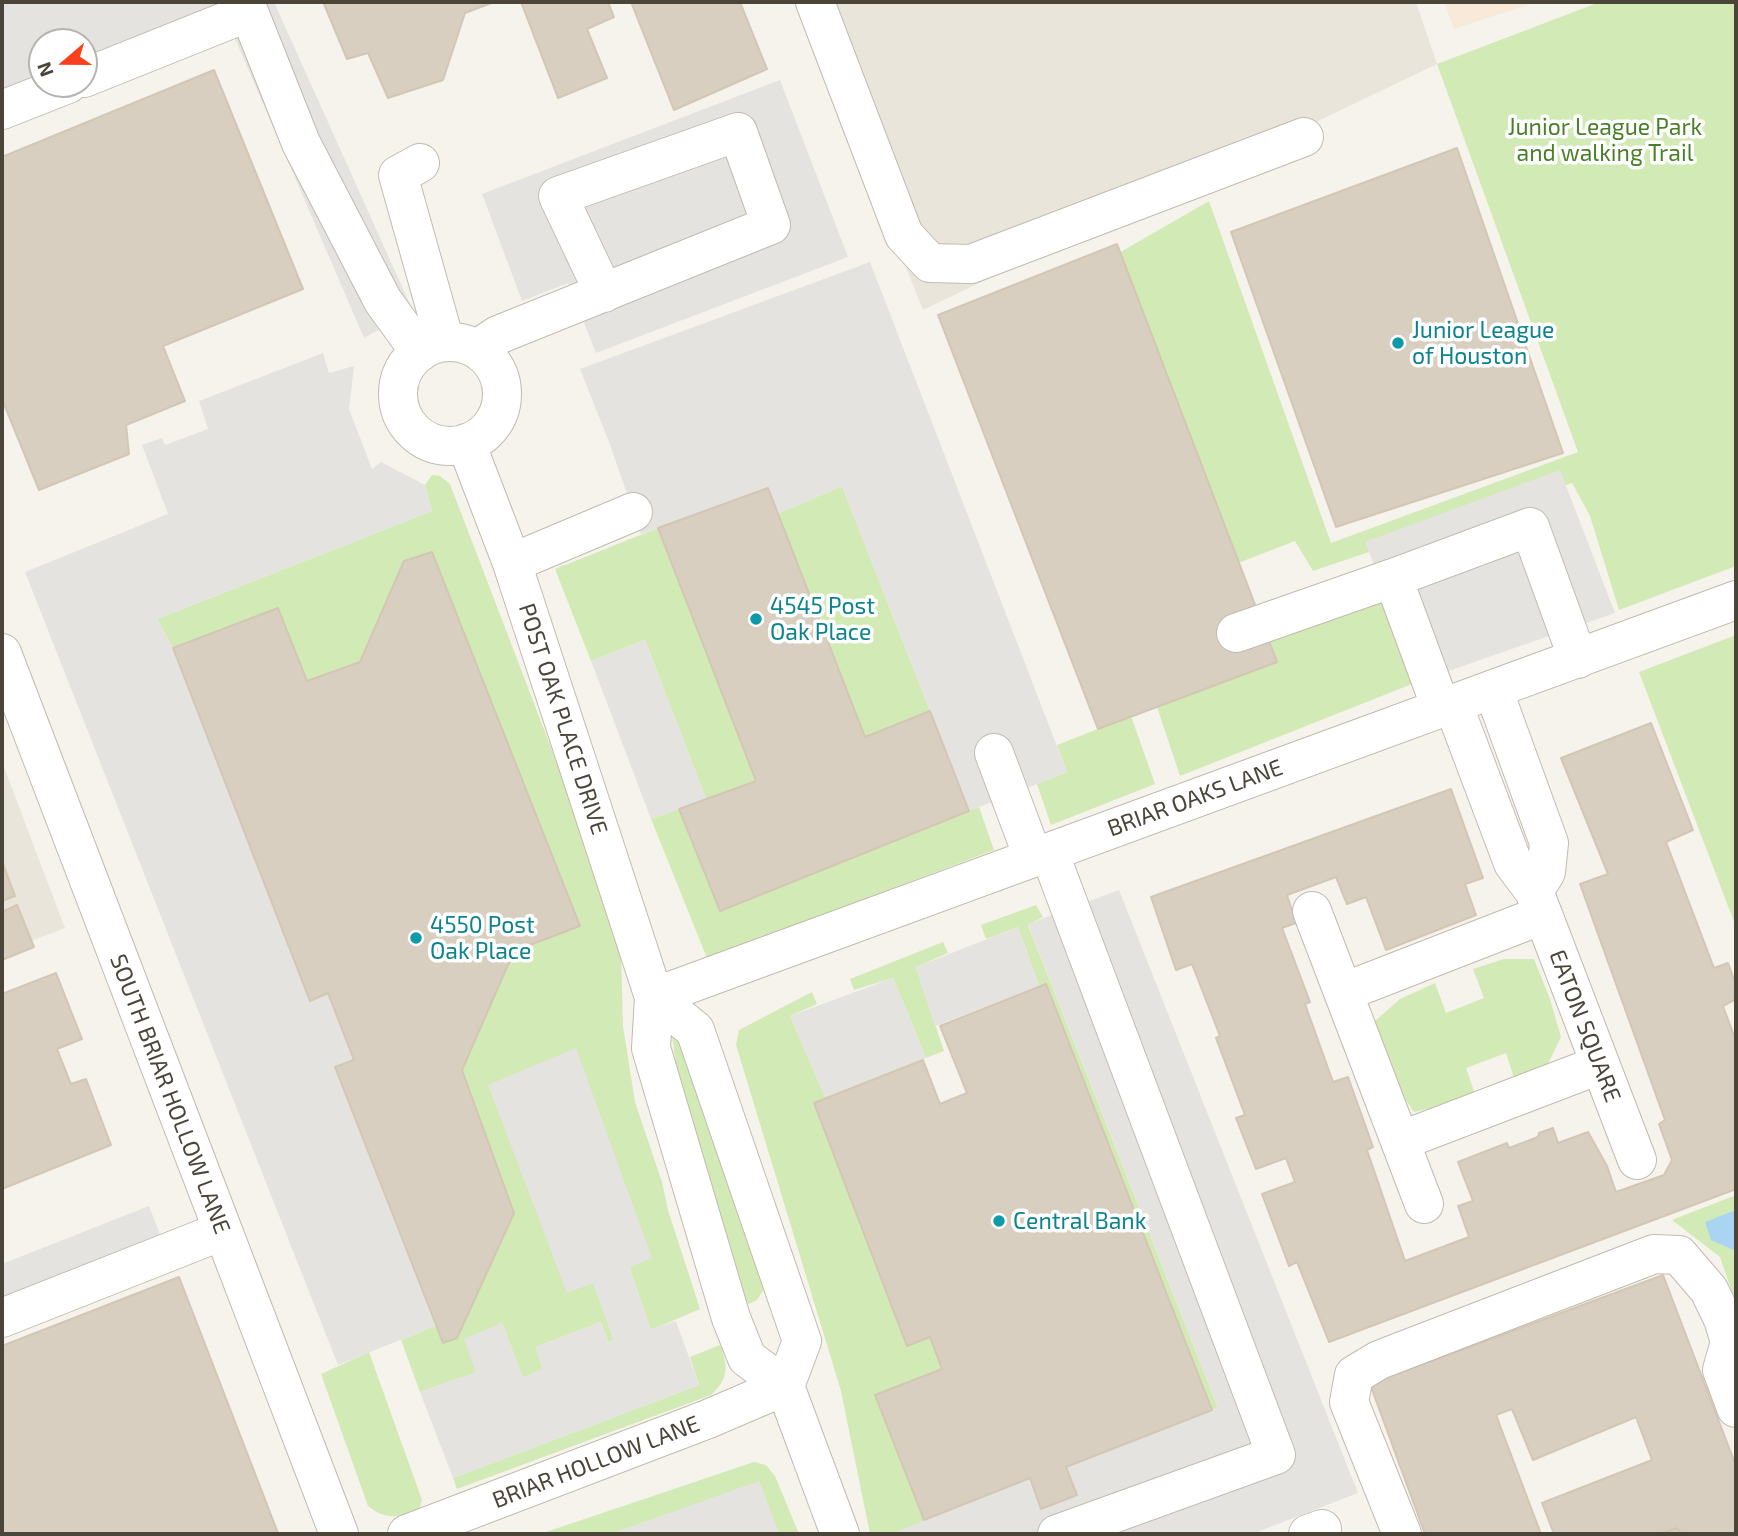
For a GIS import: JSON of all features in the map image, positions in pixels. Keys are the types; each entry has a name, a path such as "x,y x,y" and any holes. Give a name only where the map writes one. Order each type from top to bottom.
{"street":[{"path":"815,2 904,235 930,263 971,264 1304,137"},
{"path":"98,72 249,12 301,143 383,301 447,348 489,361 498,375 502,391 500,408 493,424 481,436 466,443 449,446 432,443 416,434 405,421 399,404 398,387 403,370 414,356 447,348 498,335 604,293 771,225 738,132 558,196 604,293"},
{"path":"2,110 32,98"},
{"path":"420,163 398,175 447,348"},
{"name":"POST OAK PLACE DRIVE","path":"466,443 512,564 654,997 652,1048 731,1318 747,1358 785,1386"},
{"path":"512,564 633,512"},
{"path":"1236,633 1530,527 1578,659"},
{"name":"EATON SQUARE","path":"1394,578 1513,863 1538,903 1637,1160"},
{"name":"BRIAR OAKS LANE","path":"654,997 1736,600"},
{"name":"SOUTH BRIAR HOLLOW LANE","path":"2,653 16,735 222,1231 339,1534"},
{"path":"1344,992 1538,903 1546,872 1549,843 1493,689"},
{"path":"994,753 1041,855 1276,1455 1057,1534"},
{"path":"1312,911 1424,1204"},
{"path":"654,997 695,1030 802,1341 785,1386 840,1534"},
{"path":"1400,1141 1599,1065"},
{"path":"2,1318 222,1231"},
{"path":"1402,1534 1349,1402 1353,1376 1380,1360 1654,1254 1679,1255 1709,1290 1723,1319 1730,1342 1722,1370 1736,1408"},
{"name":"BRIAR HOLLOW LANE","path":"407,1534 708,1419 785,1386"}],"shaded area":[{"path":"2,2 274,2 413,311 364,338 233,34 98,90 98,28 28,28 28,98 77,98 2,129"},
{"path":"800,2 1416,2 1437,64 923,310"},
{"path":"1444,2 1537,2 1454,29"},
{"path":"780,80 848,257 596,353 568,283 522,301 482,194"},
{"path":"870,262 1067,772 969,811 842,486 777,514 767,489 641,534 580,369"},
{"path":"323,353 329,373 354,366 349,409 372,469 381,462 425,485 432,511 157,619 173,648 310,1000 328,993 354,1060 335,1068 435,1326 338,1365 25,572 168,514 142,445 162,438 165,445 208,429 199,401"},
{"path":"1560,470 1615,613 1417,682 1365,542"},
{"path":"645,640 706,799 651,819 591,661"},
{"path":"2,762 65,928 2,952"},
{"path":"1119,890 1358,1493 1252,1534 892,1534 1030,1478 1041,1508 1066,1467 1218,1408 1028,924"},
{"path":"1018,927 1039,986 935,1026 916,967"},
{"path":"893,978 926,1058 826,1099 790,1016"},
{"path":"576,1048 652,1258 629,1268 651,1329 676,1321 699,1385 453,1478 420,1392 476,1372 464,1339 502,1323 523,1377 542,1369 536,1347 601,1322 608,1342 614,1340 593,1283 567,1293 488,1085"},
{"path":"149,1206 173,1268 2,1335 2,1264"},
{"path":"759,1481 779,1534 611,1534"}],"green space":[{"name":"Junior League Park and walking Trail","path":"1600,2 1736,2 1736,566 1619,610 1590,516 1572,483 1313,571 1295,541 1220,570 1105,261 1209,201 1331,543 1578,452 1437,64"},
{"path":"432,475 440,476 450,484 594,860 621,953 623,1026 635,1102 700,1309 651,1330 629,1267 652,1257 568,1292 593,1282 614,1340 608,1342 601,1322 536,1347 543,1369 523,1378 502,1323 477,1372 420,1392 401,1340 435,1326 443,1342 457,1338 514,1213 462,1070 514,951 579,925 432,552 404,561 360,662 307,681 278,608 173,648 157,619 432,511 425,485"},
{"path":"842,486 930,711 865,737 777,514"},
{"path":"658,528 756,781 706,799 645,640 591,661 555,569"},
{"path":"1386,594 1417,682 1180,776 1157,707 1277,662 1269,639"},
{"path":"1736,635 1736,927 1639,672"},
{"path":"1131,716 1155,784 1051,825 1037,784 1067,772 1057,745"},
{"path":"979,807 994,850 707,958 651,819 679,809 720,911"},
{"path":"1036,905 1043,917 1028,925 1218,1408 1212,1410 1046,984 1039,986 1018,927 986,939 981,925"},
{"path":"943,942 948,953 916,967 944,1051 926,1058 893,978 854,990 850,979"},
{"path":"1504,959 1534,959 1550,999 1561,1037 1546,1068 1514,1078 1506,1053 1466,1068 1475,1094 1414,1112 1392,1080 1375,1021 1400,999 1435,983 1446,1013 1484,998 1473,969"},
{"path":"812,992 817,1004 790,1016 826,1099 907,1346 930,1337 942,1369 875,1395 924,1519 1030,1478 892,1534 870,1534 841,1391 736,1045 739,1030"},
{"path":"688,1030 764,1289 757,1300 749,1304 733,1298 681,1103 672,1035"},
{"path":"1736,1195 1734,1298 1720,1257 1672,1220"},
{"path":"720,1345 725,1366 724,1378 711,1395 457,1489 453,1478 699,1385 690,1357"},
{"path":"369,1352 422,1500 419,1510 405,1515 387,1516 368,1506 321,1374"},
{"path":"754,1462 766,1465 775,1476 799,1534 779,1534 759,1482 611,1534 540,1534"}],"water":[{"path":"1736,1210 1736,1251 1711,1240 1705,1222"}],"building":[{"path":"494,2 465,13 443,80 388,98 368,53 347,59 324,4"},
{"path":"521,2 608,2 614,17 587,29 607,78 558,98"},
{"path":"631,2 740,2 767,69 674,110"},
{"path":"214,70 303,289 163,346 185,401 126,425 129,454 39,490 2,399 2,157"},
{"name":"Junior League of Houston","path":"1457,148 1563,453 1336,527 1231,232"},
{"path":"1117,244 1277,662 1098,729 938,315"},
{"name":"4545 Post Oak Place","path":"768,488 865,737 930,711 969,811 720,911 679,809 756,781 658,528"},
{"name":"4550 Post Oak Place","path":"432,552 580,926 514,951 462,1070 514,1213 457,1338 443,1343 335,1067 354,1060 328,993 310,1001 173,648 278,608 307,681 360,662 404,561"},
{"path":"1651,723 1693,830 1666,842 1714,968 1728,963 1736,985 1736,999 1723,1006 1736,1041 1736,1189 1329,1342 1297,1262 1289,1266 1262,1194 1295,1182 1286,1158 1256,1169 1236,1118 1245,1115 1216,1038 1220,1036 1192,964 1176,970 1151,897 1451,789 1483,878 1465,884 1476,915 1386,950 1366,897 1347,904 1336,877 1287,895 1296,923 1282,928 1310,1002 1305,1004 1333,1082 1348,1077 1373,1147 1367,1150 1405,1261 1469,1237 1458,1206 1473,1201 1458,1162 1507,1143 1509,1148 1553,1128 1558,1143 1588,1132 1607,1166 1616,1192 1664,1175 1672,1160 1659,1124 1665,1120 1580,884 1608,874 1561,758"},
{"path":"2,861 15,896 2,901"},
{"path":"17,905 34,947 2,960 2,912"},
{"path":"56,973 82,1039 57,1049 71,1084 86,1079 111,1145 2,1189 2,994"},
{"name":"Central Bank","path":"1046,984 1212,1410 1066,1467 1077,1495 1041,1509 1030,1478 924,1520 875,1395 942,1369 930,1337 907,1346 814,1103 923,1060 940,1104 967,1093 940,1026"},
{"path":"1663,1275 1736,1466 1736,1534 1680,1534 1677,1528 1660,1534 1554,1534 1542,1503 1652,1460 1636,1417 1533,1460 1512,1409 1496,1415 1541,1534 1425,1534 1370,1384"},
{"path":"179,1277 278,1533 2,1534 2,1346"},
{"path":"1677,1528 1680,1534 1661,1534"}],"place":[{"name":"Junior League of Houston","path":"1398,343"},
{"name":"4545 Post Oak Place","path":"756,619"},
{"name":"4550 Post Oak Place","path":"416,938"},
{"name":"Central Bank","path":"999,1221"}]}
